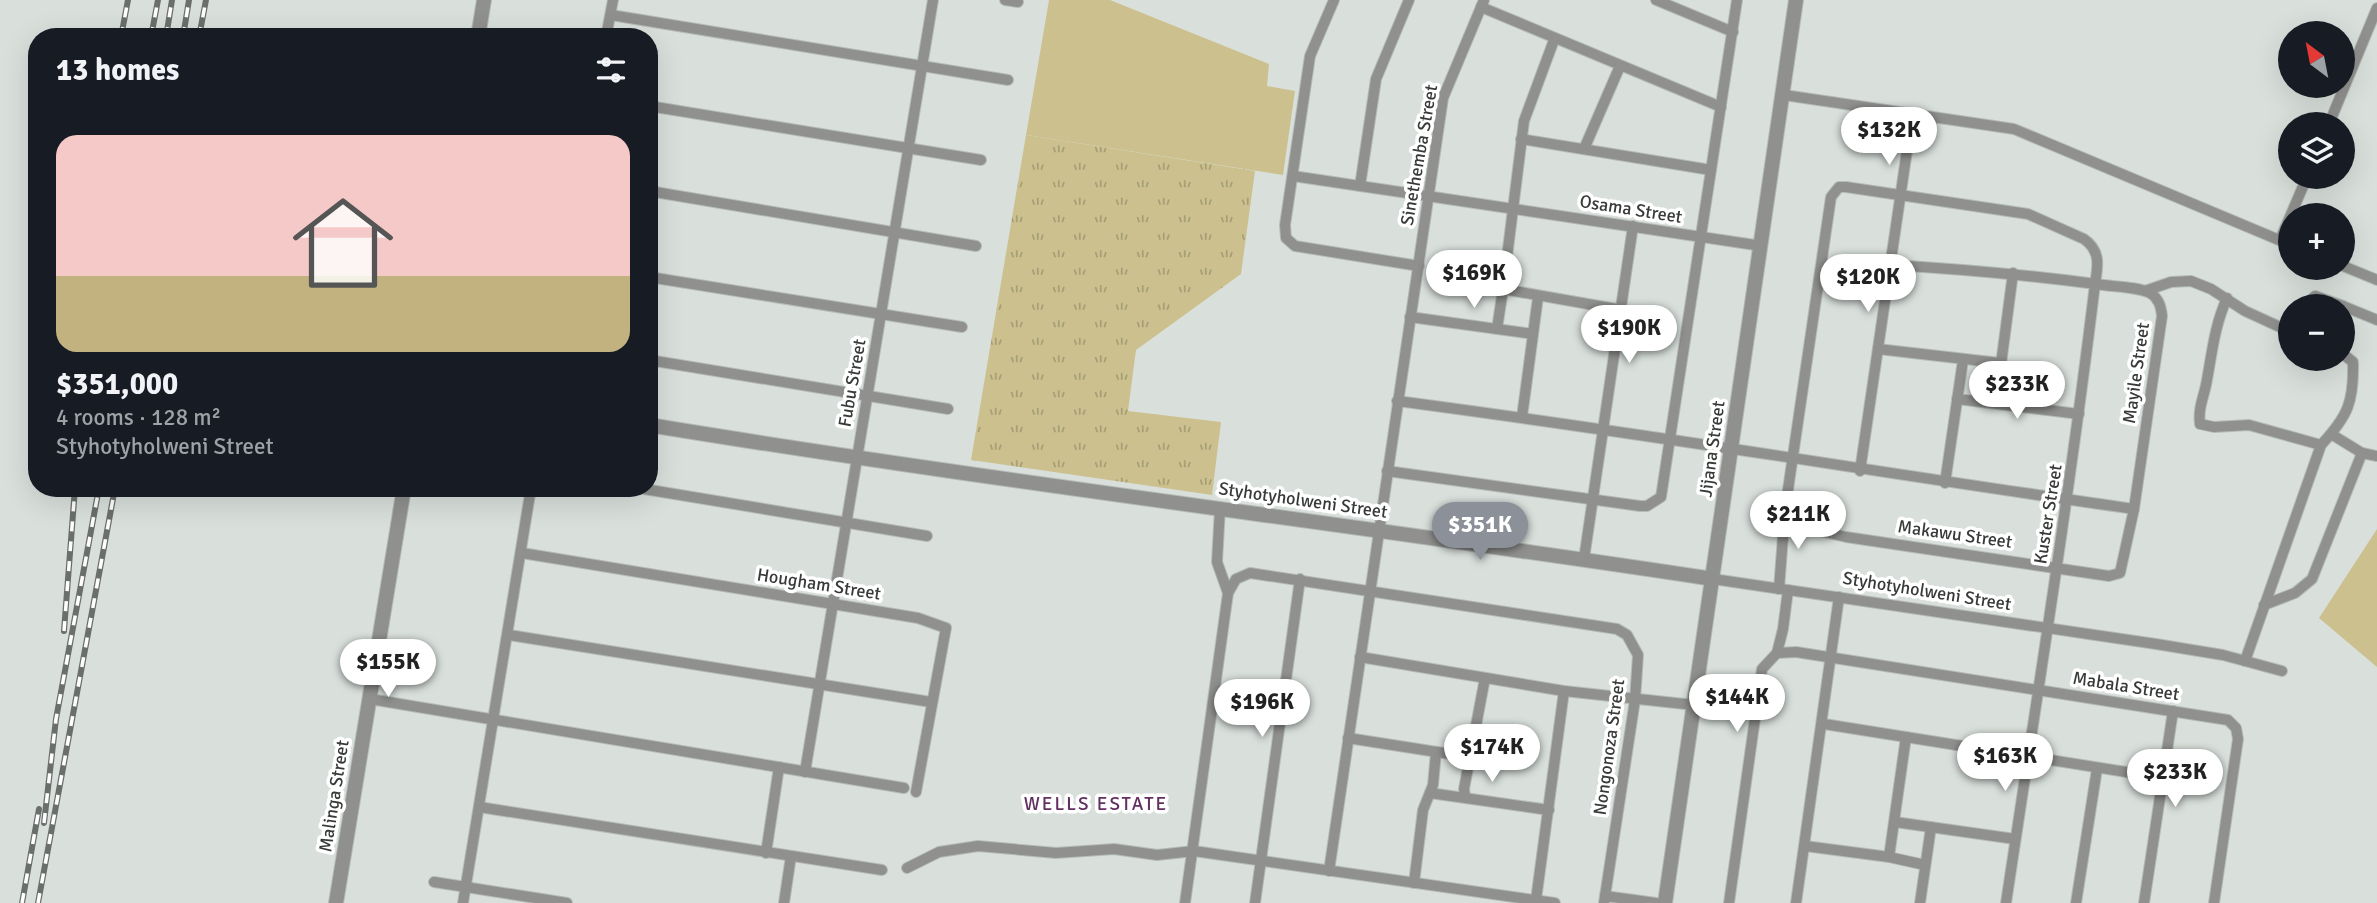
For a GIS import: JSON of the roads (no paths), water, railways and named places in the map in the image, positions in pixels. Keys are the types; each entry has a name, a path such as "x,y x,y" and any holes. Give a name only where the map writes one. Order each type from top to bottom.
{"street":[{"path":"479,28 484,0"},
{"path":"609,28 613,0"},
{"name":"Fubu Street","path":"805,772 933,0"},
{"path":"1004,0 1018,2"},
{"path":"1334,0 1310,56 1285,225 1289,242 1419,266"},
{"path":"1360,186 1376,79 1409,0"},
{"path":"1657,0 1733,32"},
{"name":"Osama Street","path":"1293,176 1702,237 1737,0"},
{"name":"Jijana Street","path":"1665,903 1796,0"},
{"path":"1483,3 1554,40 1721,107"},
{"name":"Sinethemba Street","path":"1329,871 1443,98 1483,3"},
{"path":"2334,112 2377,8"},
{"path":"611,15 1008,80"},
{"path":"1497,329 1524,121 1554,40"},
{"path":"1584,149 1620,66"},
{"path":"1784,94 2014,129 2278,239"},
{"path":"658,107 981,160"},
{"path":"1521,139 1712,170"},
{"path":"1860,471 1908,144"},
{"path":"1729,903 1762,668 1777,653 1783,629 1785,510 1831,197 1839,187 1902,195"},
{"path":"658,193 976,246"},
{"name":"Kuster Street","path":"1902,195 2018,212 2063,228 2084,239 2096,251 2098,260 2069,500 2036,689 2006,903"},
{"path":"1584,559 1633,226"},
{"path":"1387,471 1647,506 1656,502 1664,489 1702,237 1762,246"},
{"path":"1891,265 2013,273 2145,291 2171,282 2191,281 2278,326"},
{"path":"2355,271 2377,280"},
{"path":"1996,402 2013,273"},
{"path":"658,278 961,327"},
{"path":"1503,289 1622,310"},
{"name":"Mayile Street","path":"2057,568 2109,576 2120,573 2134,509 2162,316 2157,299 2145,291"},
{"path":"1522,417 1538,297"},
{"path":"2227,298 2218,319 2210,352 2206,386 2199,410 2200,424 2214,427 2249,425 2321,445"},
{"path":"2355,311 2377,320"},
{"path":"1410,317 1533,334"},
{"path":"1878,349 2000,363"},
{"path":"1945,483 1963,360"},
{"path":"658,362 948,409"},
{"path":"2245,661 2321,445 2344,419 2353,371"},
{"path":"1957,399 2079,414"},
{"path":"1398,401 1671,438 1860,471 2134,509"},
{"name":"Styhotyholweni Street","path":"658,426 856,459 1380,530 2156,643 2282,671"},
{"path":"2331,434 2361,453 2377,456"},
{"path":"2263,605 2295,593 2312,579 2361,453"},
{"path":"658,491 927,536"},
{"name":"Malinga Street","path":"336,903 403,497"},
{"path":"463,903 530,497"},
{"path":"1185,903 1228,593 1217,562 1220,508"},
{"name":"Makawu Street","path":"1785,510 1794,519 1818,531 2057,568"},
{"name":"Hougham Street","path":"522,552 918,618 946,628 916,792"},
{"name":"Nongonoza Street","path":"1228,593 1236,579 1250,572 1617,629 1627,635 1638,655 1635,700 1604,899"},
{"path":"1255,903 1300,579"},
{"path":"1796,903 1824,724 1839,597"},
{"path":"509,635 931,702"},
{"name":"Mabala Street","path":"1777,653 1831,656 2228,720 2238,734 2214,903"},
{"path":"1360,657 1564,691 1694,705"},
{"path":"1465,796 1469,757 1485,678"},
{"path":"1536,900 1564,691"},
{"path":"370,699 904,788"},
{"path":"2144,903 2173,711"},
{"path":"1824,724 2164,778"},
{"path":"1889,857 1906,737"},
{"path":"1348,738 1469,757"},
{"path":"1414,883 1423,810 1430,793 1436,752"},
{"path":"766,853 779,768"},
{"path":"2076,903 2097,769"},
{"path":"1430,793 1549,810"},
{"path":"480,807 882,870"},
{"path":"1895,822 2015,839"},
{"path":"1920,903 1931,827"},
{"path":"907,868 939,852 978,846 1056,853 1114,849 1157,855 1194,852 1555,903"},
{"path":"1805,846 1889,857 1925,865"},
{"path":"784,903 791,856"},
{"path":"434,882 567,903"},
{"path":"1604,899 1656,903"}],"railway":[{"path":"123,28 128,0"},
{"path":"153,28 158,0"},
{"path":"167,28 172,0"},
{"path":"184,28 189,0"},
{"path":"201,28 206,0"},
{"path":"64,631 74,497"},
{"path":"44,823 56,719 97,497"},
{"path":"38,903 113,497"},
{"path":"22,903 39,809"}],"district":[{"name":"WELLS ESTATE","path":"1096,804"}]}
